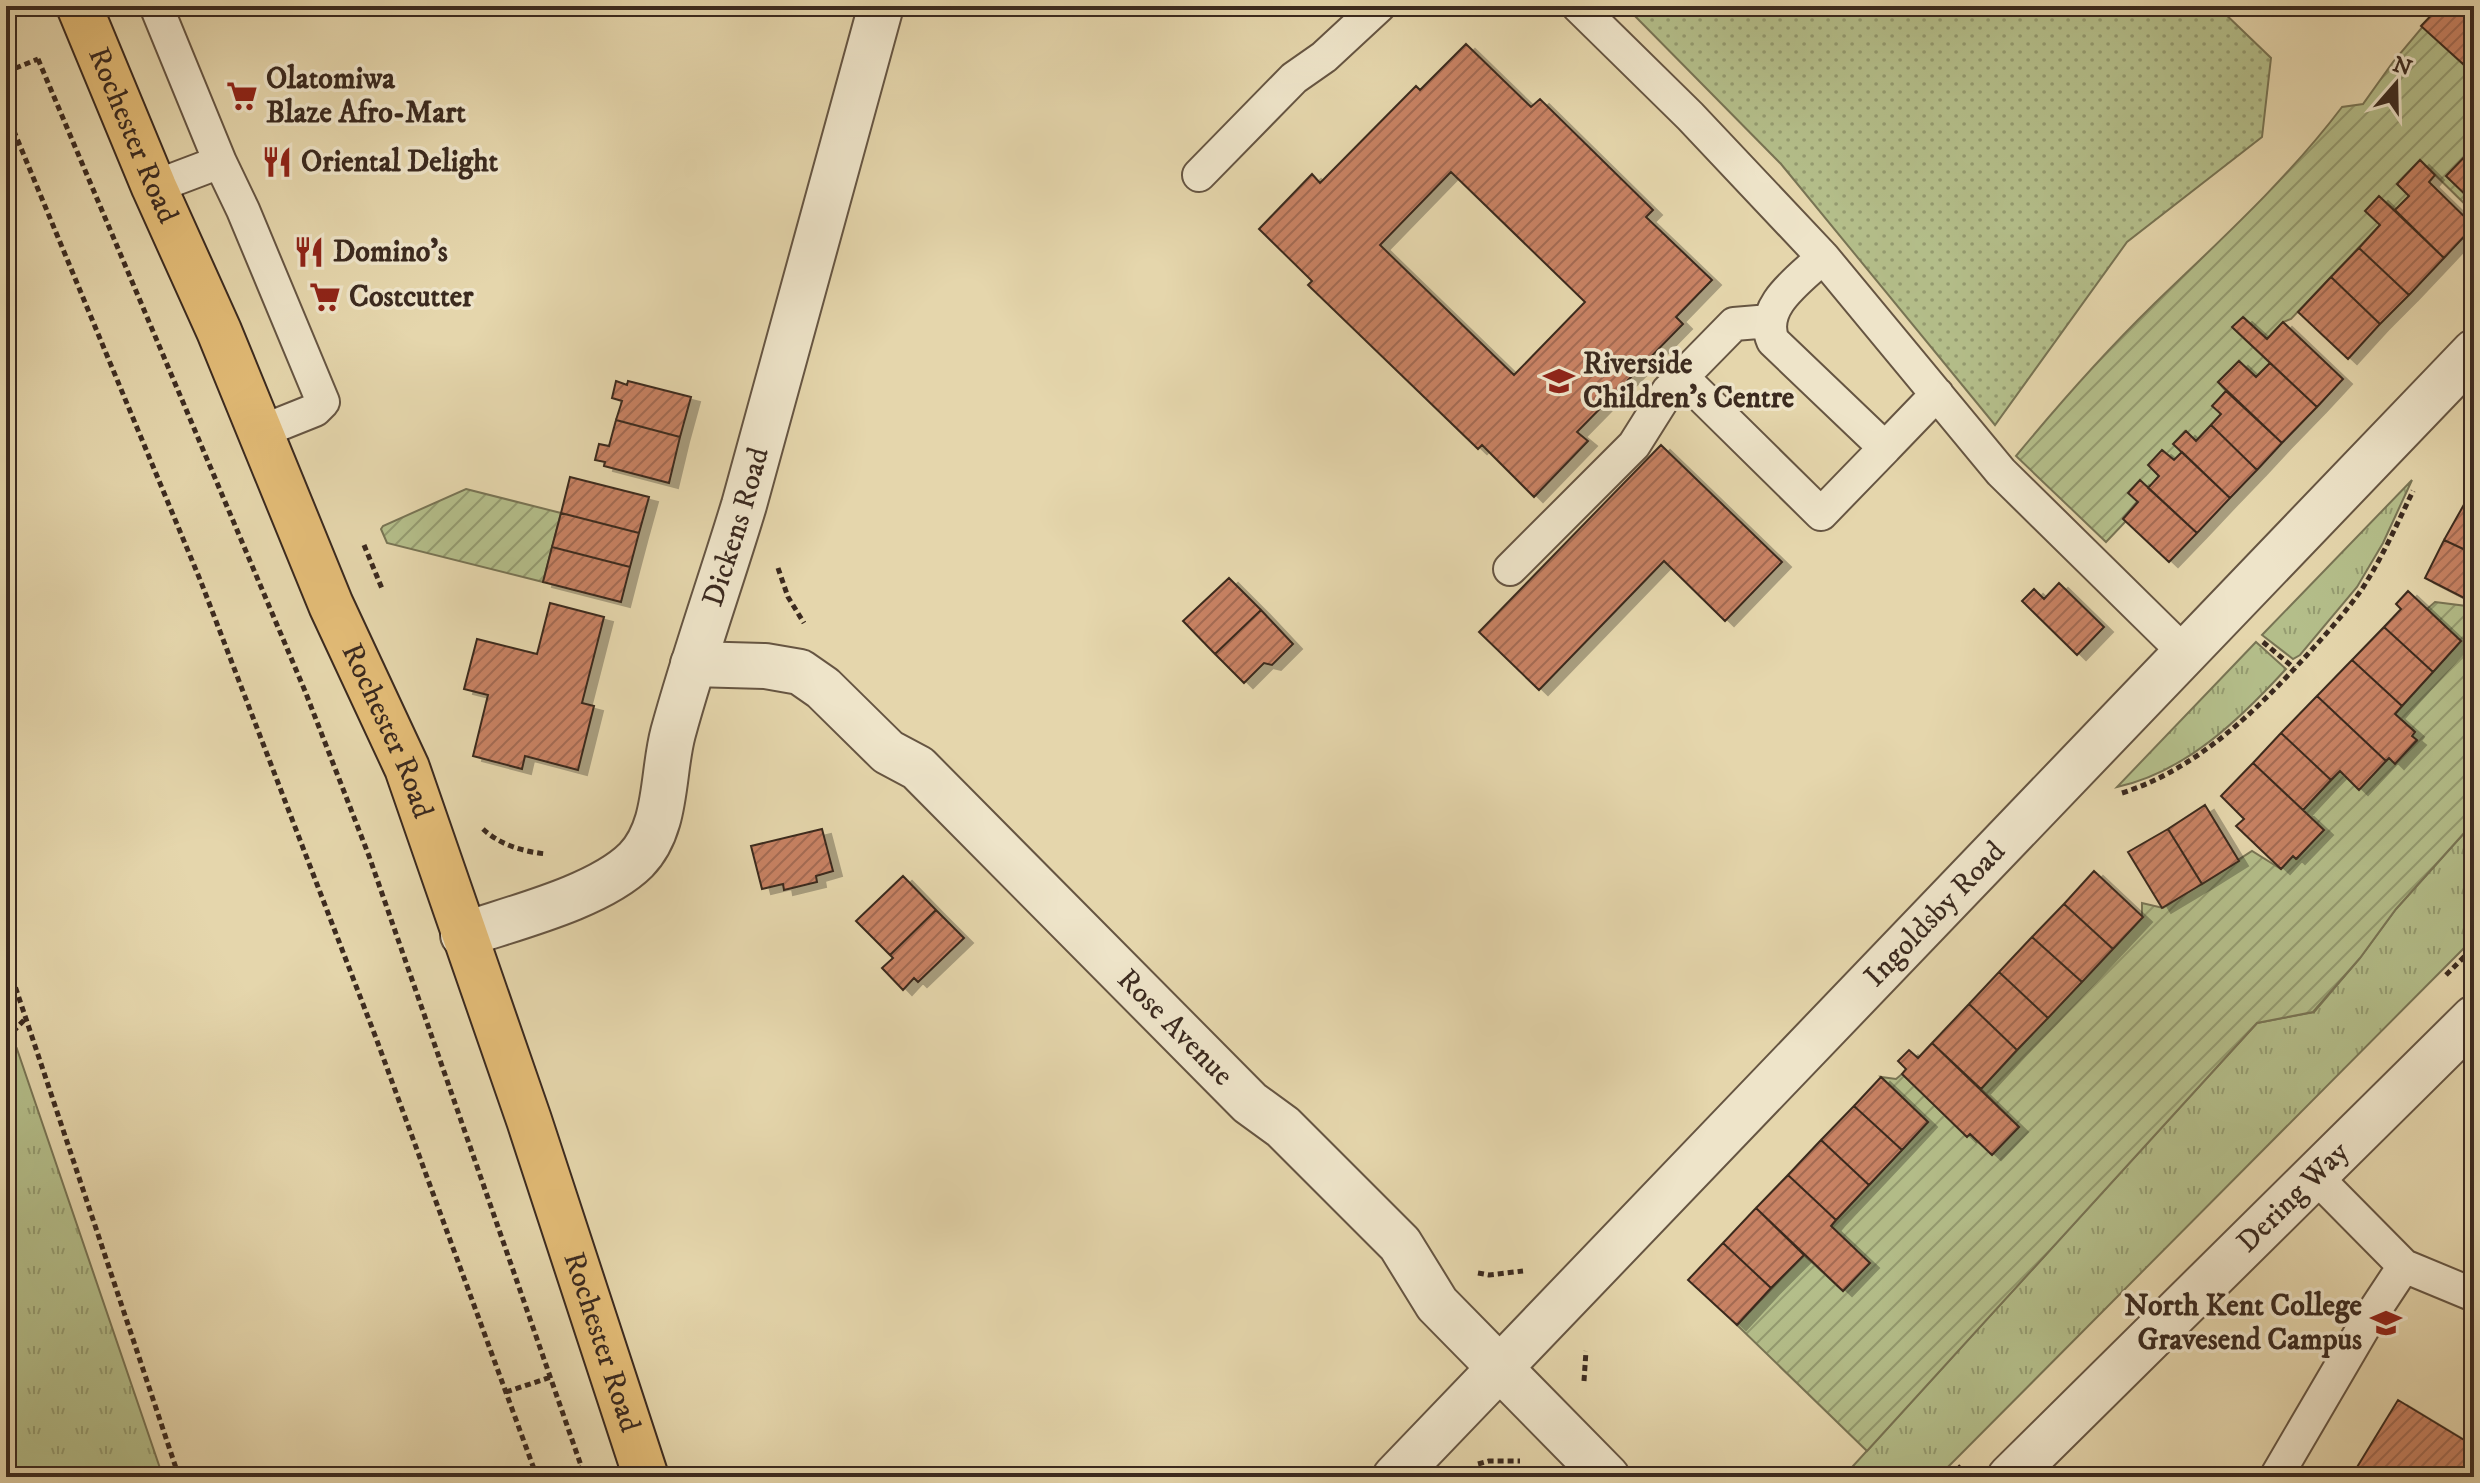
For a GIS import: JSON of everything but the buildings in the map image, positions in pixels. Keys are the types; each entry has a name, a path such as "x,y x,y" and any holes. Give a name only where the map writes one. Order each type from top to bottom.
{"main road":[{"name":"Rochester Road","path":"79,6 154,187 219,331 331,605 407,768 529,1120 646,1477"}],"street":[{"name":"Dickens Road","path":"463,935 583,892 637,859 648,841 658,817 672,735 744,505 881,6"},
{"name":"Ingoldsby Road","path":"1395,1477 2474,352"},
{"name":"Rose Avenue","path":"693,664 765,666 800,672 823,688 888,752 918,768 1250,1103 1283,1127 1400,1244 1431,1296 1607,1477"},
{"name":"Dering Way","path":"2010,1477 2474,1018"}],"lane":[{"path":"156,6 323,402 315,410 260,432"},
{"path":"1199,175 1294,78 1324,57 1379,6"},
{"path":"1578,6 1690,116 1823,257 2001,472 2184,652"},
{"path":"154,187 220,162"},
{"path":"1823,257 1774,308 1770,321 1773,341 1885,448"},
{"path":"1510,569 1634,445 1668,391 1734,324 1770,321"},
{"path":"1682,377 1821,514 1937,394"},
{"path":"2315,1176 2404,1266 2474,1295"},
{"path":"2276,1477 2365,1325 2404,1266"}],"path":[{"path":"38,59 305,691 364,843 585,1477"},
{"path":"6,112 201,582 376,1038 537,1477"},
{"path":"2109,797 2171,773 2209,748 2257,707 2361,590 2392,536 2415,485"},
{"path":"358,531 387,601"},
{"path":"776,565 796,613 813,632"},
{"path":"2253,634 2294,668"},
{"path":"477,819 496,840 523,850 559,855"},
{"path":"6,959 179,1477"},
{"path":"6,1039 26,1018"},
{"path":"1469,1271 1489,1275 1525,1270"},
{"path":"506,1392 551,1377"},
{"path":"1471,1467 1489,1461 1526,1462"},
{"path":"552,1477 581,1467"}],"green space":[{"path":"1625,6 2217,6 2271,58 2262,137 2127,242 1995,425 1781,164"},
{"path":"2440,6 2474,6 2474,147 2446,176 2474,203 2474,213 2420,160 2397,184 2409,196 2395,210 2379,197 2380,225 2291,319 2283,322 2267,339 2243,317 2233,328 2270,363 2256,377 2239,361 2218,382 2226,391 2213,406 2221,414 2196,441 2185,431 2174,443 2182,452 2174,460 2162,450 2149,465 2159,476 2123,518 2126,521 2106,542 2016,456 2117,342 2275,186 2342,107 2363,104"},
{"path":"2412,480 2383,543 2357,587 2300,655 2293,659 2262,635"},
{"path":"466,489 561,513 543,582 387,543 381,529 383,526"},
{"path":"2435,602 2474,607 2474,822 2396,909 2360,958 2313,1012 2257,1023 1867,1451 1737,1325 1804,1255 1843,1291 1869,1263 1831,1226 1928,1122 1881,1077 1896,1079 1902,1074 1967,1136 1970,1134 1992,1154 2019,1127 1981,1089 2142,917 2142,903 2163,908 2252,851 2281,869 2293,856 2297,859 2323,830 2303,810 2340,771 2359,789 2389,758 2395,763 2417,741 2412,736 2415,732 2395,714 2461,641 2427,609"},
{"path":"2256,642 2286,669 2268,688 2231,724 2189,756 2142,780 2117,787"},
{"path":"2474,822 2474,938 1938,1477 1843,1477 2257,1023 2314,1012 2396,909"},
{"path":"17,1049 163,1477 6,1477 6,1061"}],"place":[{"name":"Olatomiwa Blaze Afro-Mart","path":"242,96"},
{"name":"Oriental Delight","path":"277,162"},
{"name":"Domino's","path":"309,252"},
{"name":"Costcutter","path":"325,297"},
{"name":"Riverside Children's Centre","path":"1559,381"},
{"name":"North Kent College Gravesend Campus","path":"2386,1323"}]}
